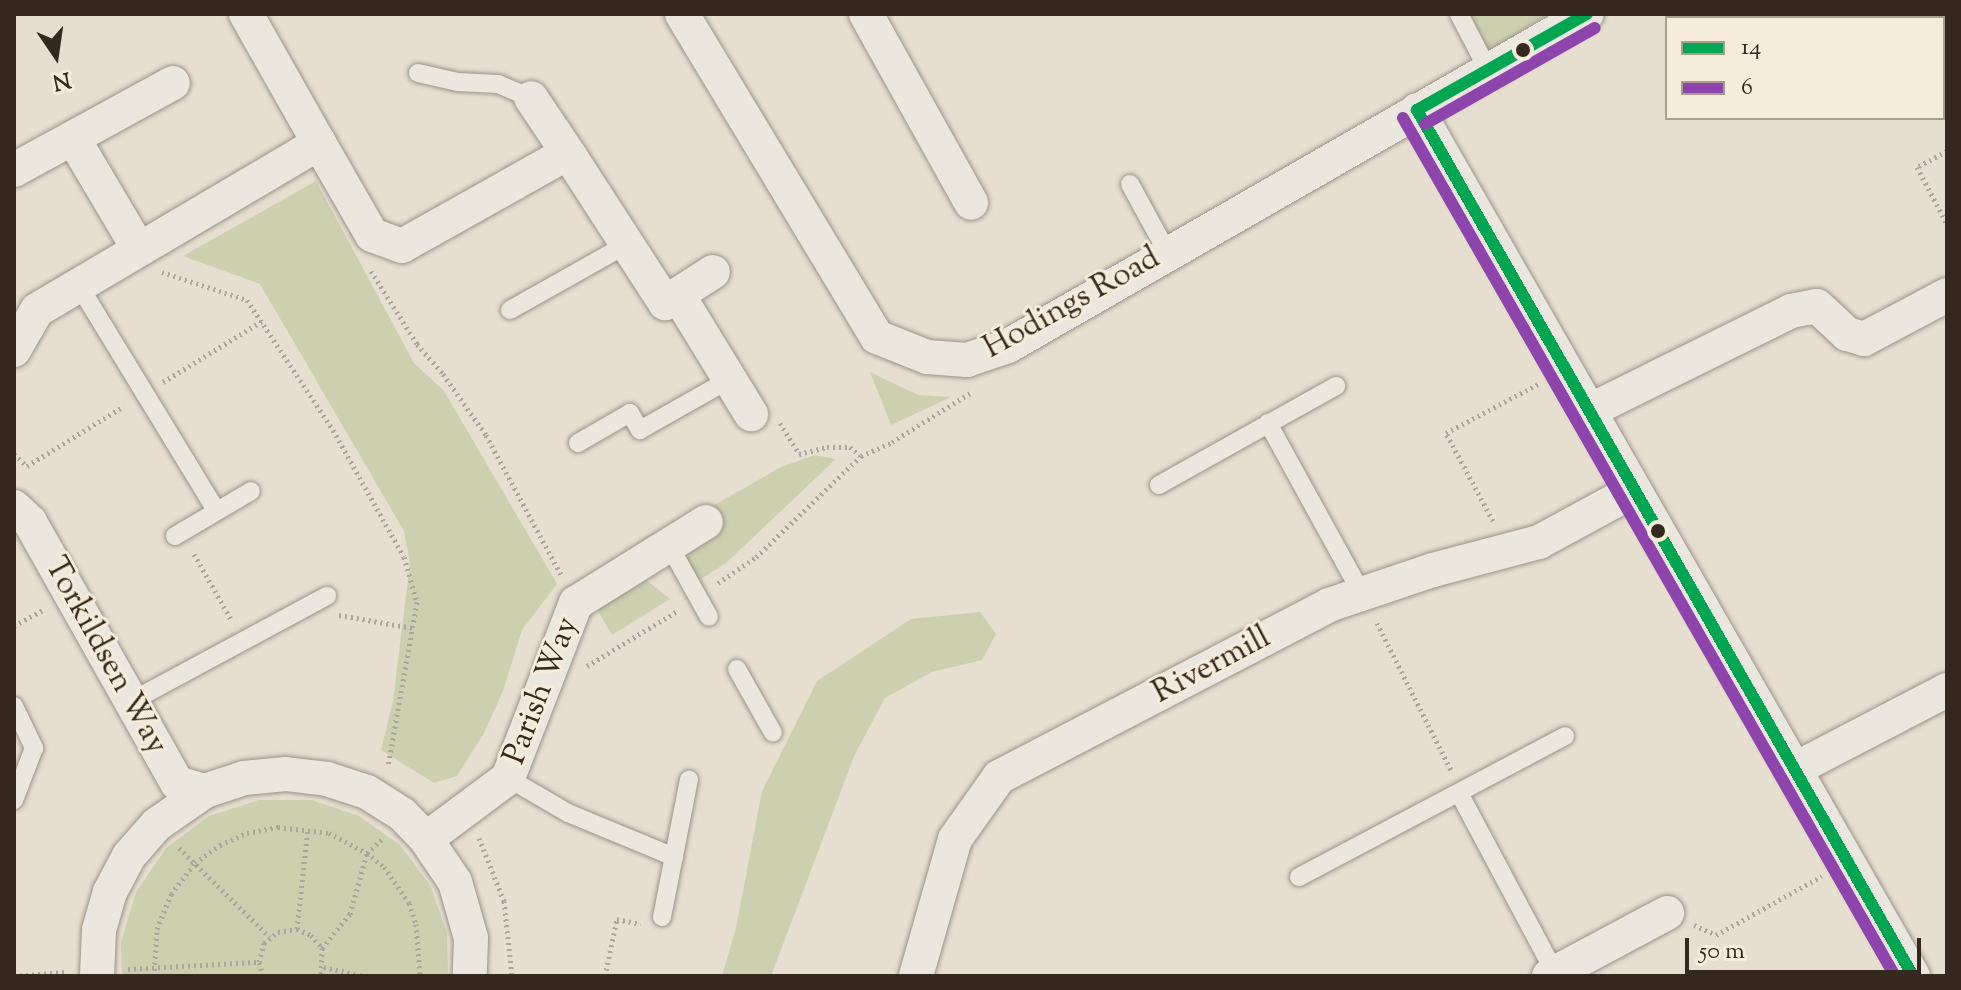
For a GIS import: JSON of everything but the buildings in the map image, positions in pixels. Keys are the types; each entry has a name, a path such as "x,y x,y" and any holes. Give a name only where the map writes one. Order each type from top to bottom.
{"street":[{"path":"246,14 372,235 402,246 568,153"},
{"name":"Hodings Road","path":"682,14 877,337 927,357 967,360 1008,346 1167,252 1587,14"},
{"path":"866,14 971,203"},
{"path":"14,170 173,83"},
{"path":"531,98 665,303 713,272"},
{"path":"1417,110 1633,491 1797,768 1913,976"},
{"path":"73,138 146,259"},
{"path":"14,350 37,310 78,284 146,259 319,143"},
{"path":"678,295 751,414"},
{"path":"1589,411 1791,311 1817,306 1847,334 1864,339 1947,295"},
{"name":"Rivermill","path":"916,976 955,839 999,777 1329,605 1539,542 1633,491"},
{"name":"Torkildsen Way","path":"14,507 30,522 177,783 205,791"},
{"name":"Parish Way","path":"426,839 475,827 508,778 576,603 706,522"},
{"path":"1797,768 1947,690"},
{"path":"97,973 99,930 110,892 129,856 156,825 205,791 244,778 300,775 327,779 367,792 402,814 426,839 455,882 471,938 470,976"},
{"path":"1552,974 1667,913"}],"lane":[{"path":"1459,14 1488,70"},
{"path":"418,73 458,82 498,84 531,98"},
{"path":"1130,184 1167,252"},
{"path":"510,310 627,244"},
{"path":"78,284 216,510"},
{"path":"578,443 630,413 640,430 730,379"},
{"path":"1159,485 1336,386"},
{"path":"1268,423 1362,594"},
{"path":"178,534 251,491"},
{"path":"669,545 709,617"},
{"path":"130,702 327,596"},
{"path":"737,669 773,733"},
{"path":"14,706 34,748 14,800"},
{"path":"1299,877 1565,736"},
{"path":"508,778 568,813 674,857"},
{"path":"662,917 689,780"},
{"path":"1460,792 1552,974"}],"path":[{"path":"1947,151 1917,167 1947,224"},
{"path":"146,259 247,300 333,430 404,557 417,602 386,765 397,773"},
{"path":"368,266 417,344 443,374 486,435 576,603 608,652"},
{"path":"585,668 756,557 861,456 892,442 971,392 967,360"},
{"path":"1508,550 1446,433 1529,388"},
{"path":"751,414 775,415 799,454 827,447 850,447 861,456"},
{"path":"14,454 27,466"},
{"path":"178,534 243,641"},
{"path":"1362,594 1460,792"},
{"path":"303,609 413,628"},
{"path":"322,948 350,914 367,853 402,814"},
{"path":"156,825 270,937"},
{"path":"154,976 157,929 171,894 195,863 220,845 247,833 278,827 308,828 349,841 367,853 398,884 409,903 421,945 420,976"},
{"path":"475,827 504,901 512,976"},
{"path":"297,929 308,828"},
{"path":"1667,913 1716,935 1847,862"},
{"path":"605,976 617,919 648,926 662,917"},
{"path":"263,976 259,962 264,943 270,937 297,929 311,935 322,948 324,967 321,976"},
{"path":"14,976 259,962"},
{"path":"324,967 363,976"}],"green space":[{"path":"1470,14 1548,14 1490,52"},
{"path":"316,181 414,363 444,391 557,584 522,630 503,691 484,733 457,776 434,783 381,750 393,701 410,563 404,531 260,284 183,256"},
{"path":"870,372 918,395 951,397 891,425"},
{"path":"815,455 836,459 726,563 692,585 687,560 711,507 781,467"},
{"path":"645,579 670,599 612,635 595,606"},
{"path":"980,612 996,634 982,660 932,672 885,698 855,754 771,976 722,976 736,928 762,791 817,681 911,619"},
{"path":"259,800 312,800 359,816 400,845 430,885 447,933 448,976 122,976 121,942 136,892 166,848 209,816"}],"transit line":[{"name":"14","path":"1417,110 1587,14"},
{"name":"6","path":"1425,124 1595,28"},
{"name":"14","path":"1417,110 1913,976"},
{"name":"6","path":"1403,118 1895,976"}]}
